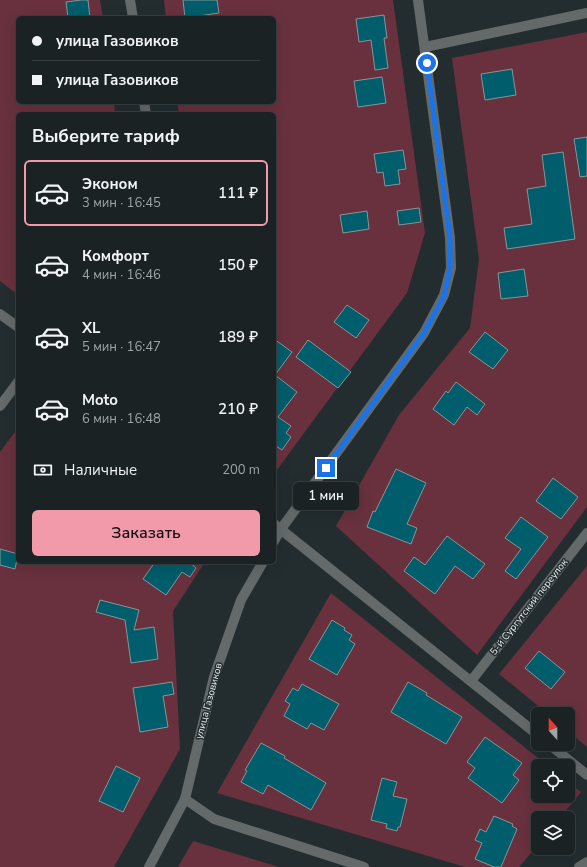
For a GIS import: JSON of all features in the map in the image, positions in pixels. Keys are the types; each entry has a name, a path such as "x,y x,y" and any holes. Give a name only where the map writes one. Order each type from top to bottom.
{"street":[{"path":"130,0 133,16"},
{"path":"418,0 450,238 450,268 444,296 424,333 277,526 531,729"},
{"path":"425,47 587,13"},
{"path":"0,314 16,326"},
{"path":"0,406 16,385"},
{"name":"5-й Сургутский переулок","path":"471,681 587,533"},
{"name":"улица Газовиков","path":"149,867 185,799 214,677 242,600 262,564"},
{"path":"558,751 587,775"},
{"path":"185,799 214,819 364,867"},
{"path":"579,867 587,862"}],"shaded area":[{"path":"0,0 100,0 103,16 16,16 16,104 114,104 115,112 16,112 16,293 0,281"},
{"path":"164,0 393,0 425,233 407,293 276,471 276,112 179,112 177,104 276,104 276,16 166,16"},
{"path":"587,32 587,507 477,655 336,526 399,415 470,328 479,259 452,58"},
{"path":"16,431 16,564 204,564 173,611 180,749 114,867 0,867 0,452"},
{"path":"587,566 587,747 575,737 575,707 539,707 499,674"},
{"path":"331,593 539,759 531,759 531,803 572,803 566,811 531,811 531,853 519,867 465,867 217,793"},
{"path":"575,787 581,792 575,799"},
{"path":"193,841 279,867 178,867"}],"building":[{"path":"88,0 90,16 68,16 66,2"},
{"path":"183,0 217,0 219,13 199,16 185,16"},
{"path":"384,15 387,38 384,38 388,68 375,70 371,40 359,42 356,19"},
{"path":"512,69 516,95 485,100 481,74"},
{"path":"382,77 386,103 358,107 354,81"},
{"path":"587,137 587,176 580,177 574,139"},
{"path":"403,150 406,169 398,170 400,184 385,186 383,172 377,173 374,154"},
{"path":"563,152 575,239 507,249 504,228 532,224 527,189 546,186 542,155"},
{"path":"419,208 421,222 399,225 397,211"},
{"path":"367,211 369,229 343,233 340,215"},
{"path":"524,269 528,296 501,299 498,273"},
{"path":"347,305 369,320 356,338 334,322"},
{"path":"485,332 508,350 493,369 469,352"},
{"path":"276,340 292,352 276,374"},
{"path":"308,340 351,372 338,388 296,357"},
{"path":"276,376 297,392 278,417 291,426 286,433 291,437 282,450 276,446"},
{"path":"456,382 485,404 477,415 467,407 454,425 433,409 446,391 448,393"},
{"path":"396,469 426,483 407,524 417,528 411,544 367,527 373,511 375,512"},
{"path":"553,478 578,497 561,519 536,501"},
{"path":"521,517 548,537 516,579 505,571 521,549 505,538"},
{"path":"447,536 485,564 473,579 455,566 435,594 404,571 414,557 425,565"},
{"path":"0,549 16,553 15,569 0,565"},
{"path":"154,564 191,564 196,568 190,577 182,572 166,595 143,579"},
{"path":"100,600 139,610 134,630 154,627 158,659 131,663 125,620 96,612"},
{"path":"332,620 345,628 344,630 352,635 349,640 355,644 337,675 309,659"},
{"path":"539,651 565,672 551,689 525,668"},
{"path":"172,682 174,694 163,696 168,727 140,732 133,688"},
{"path":"408,682 462,717 446,744 391,712"},
{"path":"302,684 339,704 324,730 311,723 307,729 284,716 290,704 285,701 293,688 298,691"},
{"path":"485,737 522,763 513,775 519,780 502,803 468,778 475,768 467,762"},
{"path":"261,743 285,756 284,758 326,783 311,810 268,785 263,794 241,782 247,771 245,770"},
{"path":"116,766 140,778 123,812 99,801"},
{"path":"382,778 397,782 393,796 407,799 400,827 398,827 397,831 386,828 387,824 371,820"},
{"path":"494,816 513,824 512,826 517,829 501,867 494,867 475,859 482,843 475,840 480,829 486,832"}],"route":[{"path":"326,468 424,333 444,296 450,268 450,238 427,63"}]}
